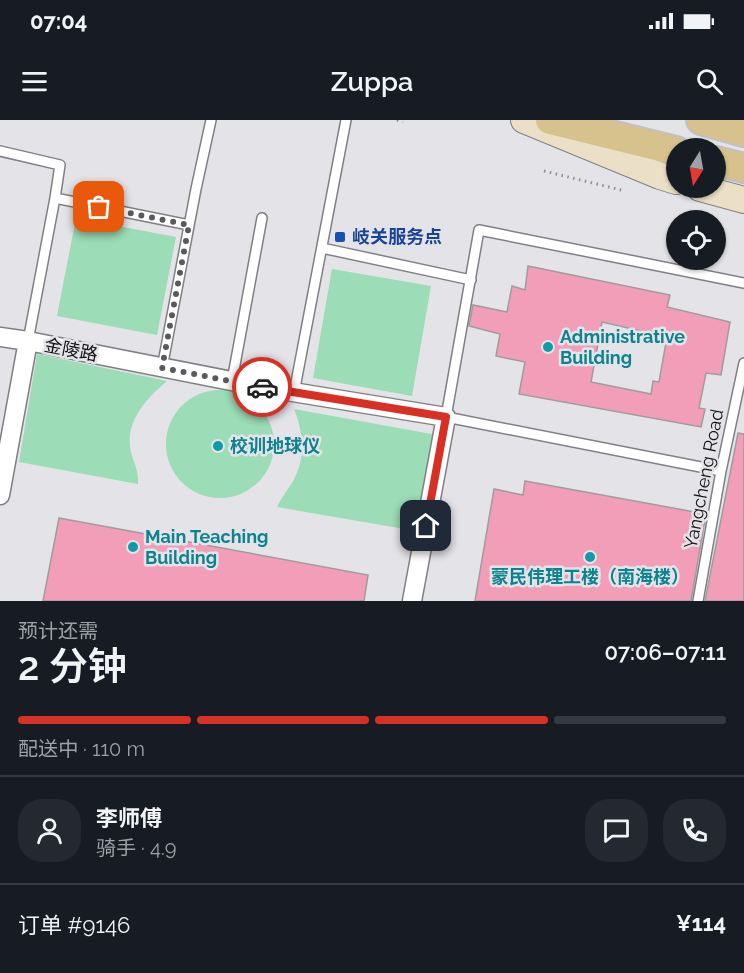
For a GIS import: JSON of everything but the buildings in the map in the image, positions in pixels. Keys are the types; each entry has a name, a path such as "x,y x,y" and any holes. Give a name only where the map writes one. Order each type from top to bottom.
{"main road":[{"path":"524,120 666,178"},
{"path":"550,120 666,149"},
{"path":"701,120 744,132"},
{"path":"726,164 744,168"},
{"path":"726,195 744,200"}],"street":[{"path":"0,337 28,341"},
{"name":"金陵路","path":"0,495 28,341 294,393 446,417"},
{"path":"412,601 446,417"}],"lane":[{"path":"162,368 211,120"},
{"path":"294,393 346,120"},
{"path":"0,151 60,165 28,341"},
{"path":"55,198 189,225"},
{"path":"231,381 262,218"},
{"path":"721,471 446,417 480,230 744,283"},
{"path":"322,248 471,280"},
{"name":"Yangcheng Road","path":"698,601 721,471 744,363"}],"path":[{"path":"397,120 403,122"},
{"path":"543,171 625,191"}],"green space":[{"path":"76,218 176,237 157,335 57,316"},
{"path":"332,269 431,286 412,396 313,378"},
{"path":"37,354 167,381 138,412 131,431 131,452 137,471 138,484 19,462"},
{"path":"220,390 241,394 258,406 270,423 274,444 270,465 258,482 241,494 220,498 199,494 182,482 170,465 166,444 170,423 182,406 199,394"},
{"path":"294,409 437,435 416,531 277,507 300,465 302,446 300,428"}],"way so far":[{"path":"99,207 189,225 162,368 262,387"}],"place":[{"name":"岐关服务点","path":"340,237"},
{"name":"Administrative Building","path":"548,347"},
{"name":"校训地球仪","path":"218,446"},
{"name":"Main Teaching Building","path":"133,547"},
{"name":"蒙民伟理工楼（南海楼）","path":"590,557"}],"route":[{"path":"262,387 446,417 426,526"}]}
